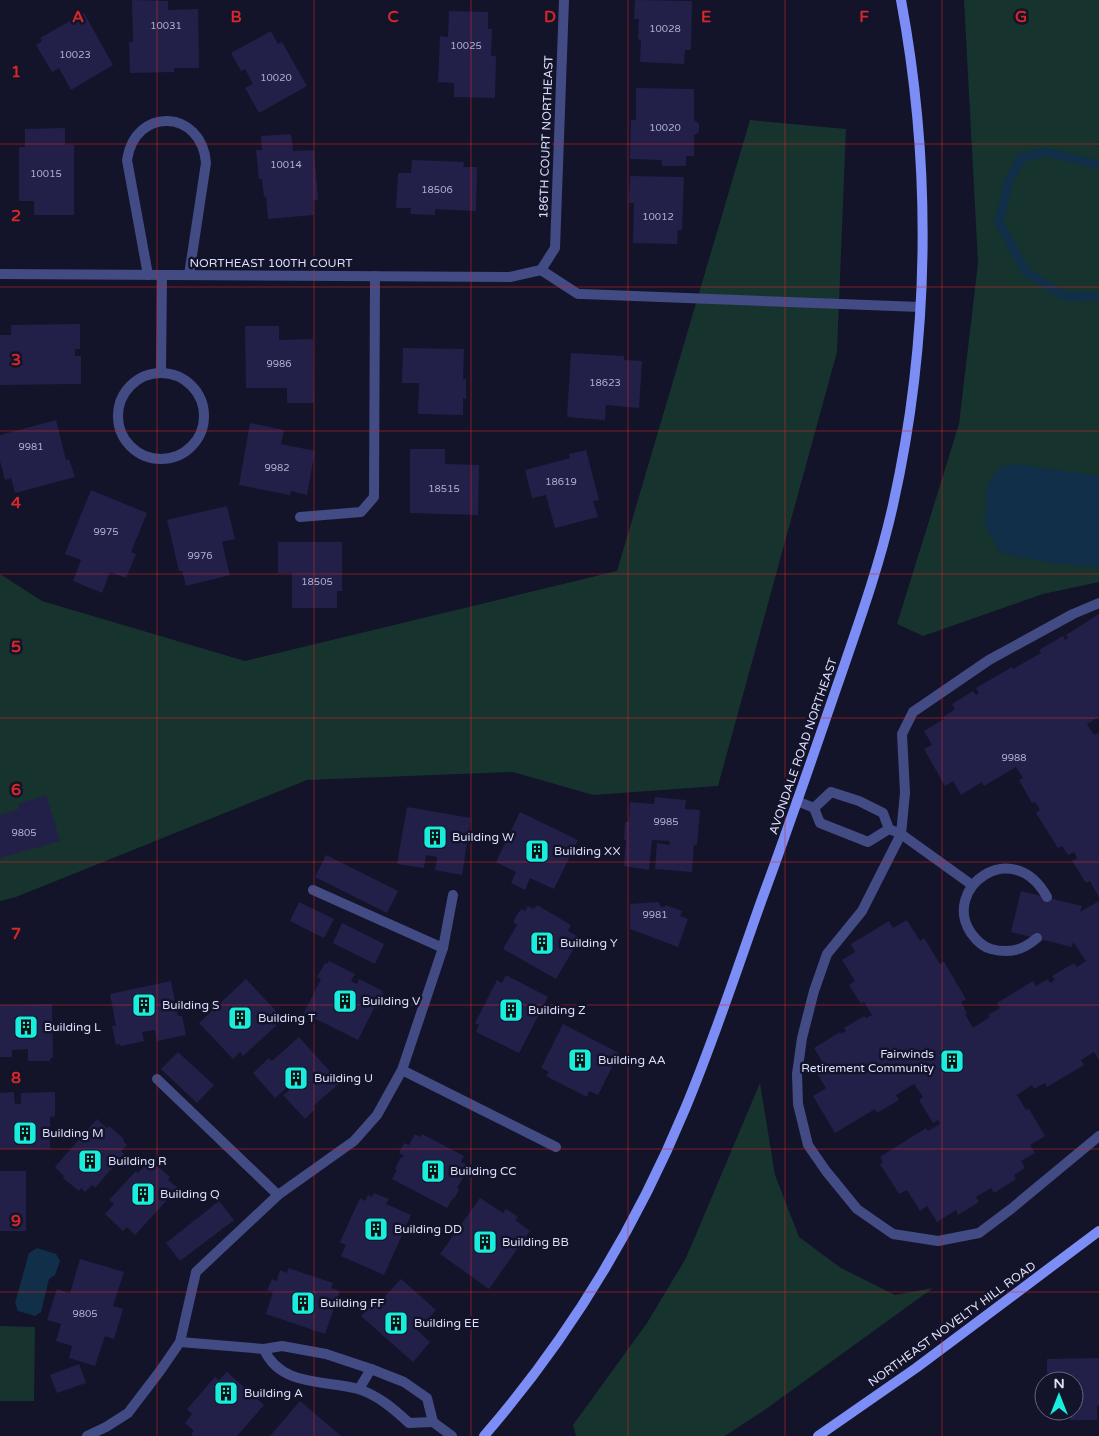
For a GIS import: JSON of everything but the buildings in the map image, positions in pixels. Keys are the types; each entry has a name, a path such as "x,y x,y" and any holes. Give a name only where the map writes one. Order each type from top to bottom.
{"main road":[{"name":"AVONDALE ROAD NORTHEAST","path":"484,1436 561,1337 607,1264 649,1188 688,1100 798,801 866,604 891,515 903,457 911,407 920,307 923,228 921,160 915,91 901,0"},
{"name":"NORTHEAST NOVELTY HILL ROAD","path":"818,1436 916,1368 1099,1231"}],"street":[{"name":"186TH COURT NORTHEAST","path":"541,270 555,248 564,0"},
{"path":"148,275 127,160 129,148 134,137 143,128 166,120 187,126 202,142 206,152 189,276"},
{"name":"NORTHEAST 100TH COURT","path":"0,274 510,277 541,270"},
{"path":"541,270 578,294 920,307"},
{"path":"162,274 162,373"},
{"path":"300,517 361,512 374,497 375,276"},
{"path":"162,373 175,376 187,382 196,391 202,403 204,416 202,430 196,442 186,451 174,457 161,459 148,457 136,451 126,441 120,429 118,416 120,403 136,381 148,375 162,373"},
{"path":"1099,603 1073,614 989,660 913,712 902,734 905,793 901,834 862,911 827,954 814,991 802,1038 798,1074 798,1104 808,1145 826,1171 857,1209 893,1234 938,1241 979,1233 1099,1136"},
{"path":"814,808 831,792 883,813 889,829 901,834 972,885"},
{"path":"798,801 814,808 820,823 868,842 889,829"},
{"path":"1037,938 1027,947 1014,951 1000,952 987,948 976,940 968,928 964,915 965,901 972,885 979,878 991,871 1004,868 1018,870 1030,876 1040,886 1047,898"},
{"path":"313,890 443,948"},
{"path":"87,1436 128,1413 160,1372 180,1342 196,1272 278,1195 354,1141 377,1115 402,1070 443,948 453,895"},
{"path":"402,1070 556,1147"},
{"path":"157,1079 278,1195"},
{"path":"180,1342 264,1349 282,1346 317,1352 371,1369 404,1382 426,1398 434,1422 452,1436"},
{"path":"264,1349 275,1367 292,1377 359,1389 394,1409 409,1424 434,1422"},
{"path":"359,1389 371,1369"},
{"path":"106,1427 114,1436"}],"green space":[{"path":"964,0 1099,0 1099,582 1043,594 923,636 897,624 959,424 978,263"},
{"path":"750,120 846,129 837,352 718,786 593,795 513,772 307,780 16,897 0,901 0,574 42,601 245,661 617,571"},
{"path":"760,1083 775,1175 799,1237 841,1268 895,1295 933,1288 766,1409 725,1436 576,1436 573,1425 647,1323 686,1258"},
{"path":"0,1326 35,1327 34,1401 0,1401"}],"water":[{"path":"1016,464 1099,476 1099,567 1056,564 1000,553 985,525 987,486 999,468"},
{"path":"37,1248 56,1254 60,1261 55,1275 49,1279 41,1312 35,1316 18,1311 15,1303 29,1253"}],"waterway":[{"path":"1099,165 1046,152 1021,158 1009,181 999,223 1027,273 1065,296 1099,297"}],"place":[{"name":"Building W","path":"435,837"},
{"name":"Building XX","path":"537,851"},
{"name":"Building Y","path":"542,943"},
{"name":"Building V","path":"345,1001"},
{"name":"Building S","path":"144,1005"},
{"name":"Building Z","path":"511,1010"},
{"name":"Building T","path":"240,1018"},
{"name":"Building L","path":"26,1027"},
{"name":"Building AA","path":"580,1060"},
{"name":"Fairwinds Retirement Community","path":"952,1061"},
{"name":"Building U","path":"296,1078"},
{"name":"Building M","path":"25,1133"},
{"name":"Building R","path":"90,1161"},
{"name":"Building CC","path":"433,1171"},
{"name":"Building Q","path":"143,1194"},
{"name":"Building DD","path":"376,1229"},
{"name":"Building BB","path":"485,1242"},
{"name":"Building FF","path":"303,1303"},
{"name":"Building EE","path":"396,1323"},
{"name":"Building A","path":"226,1393"}]}
